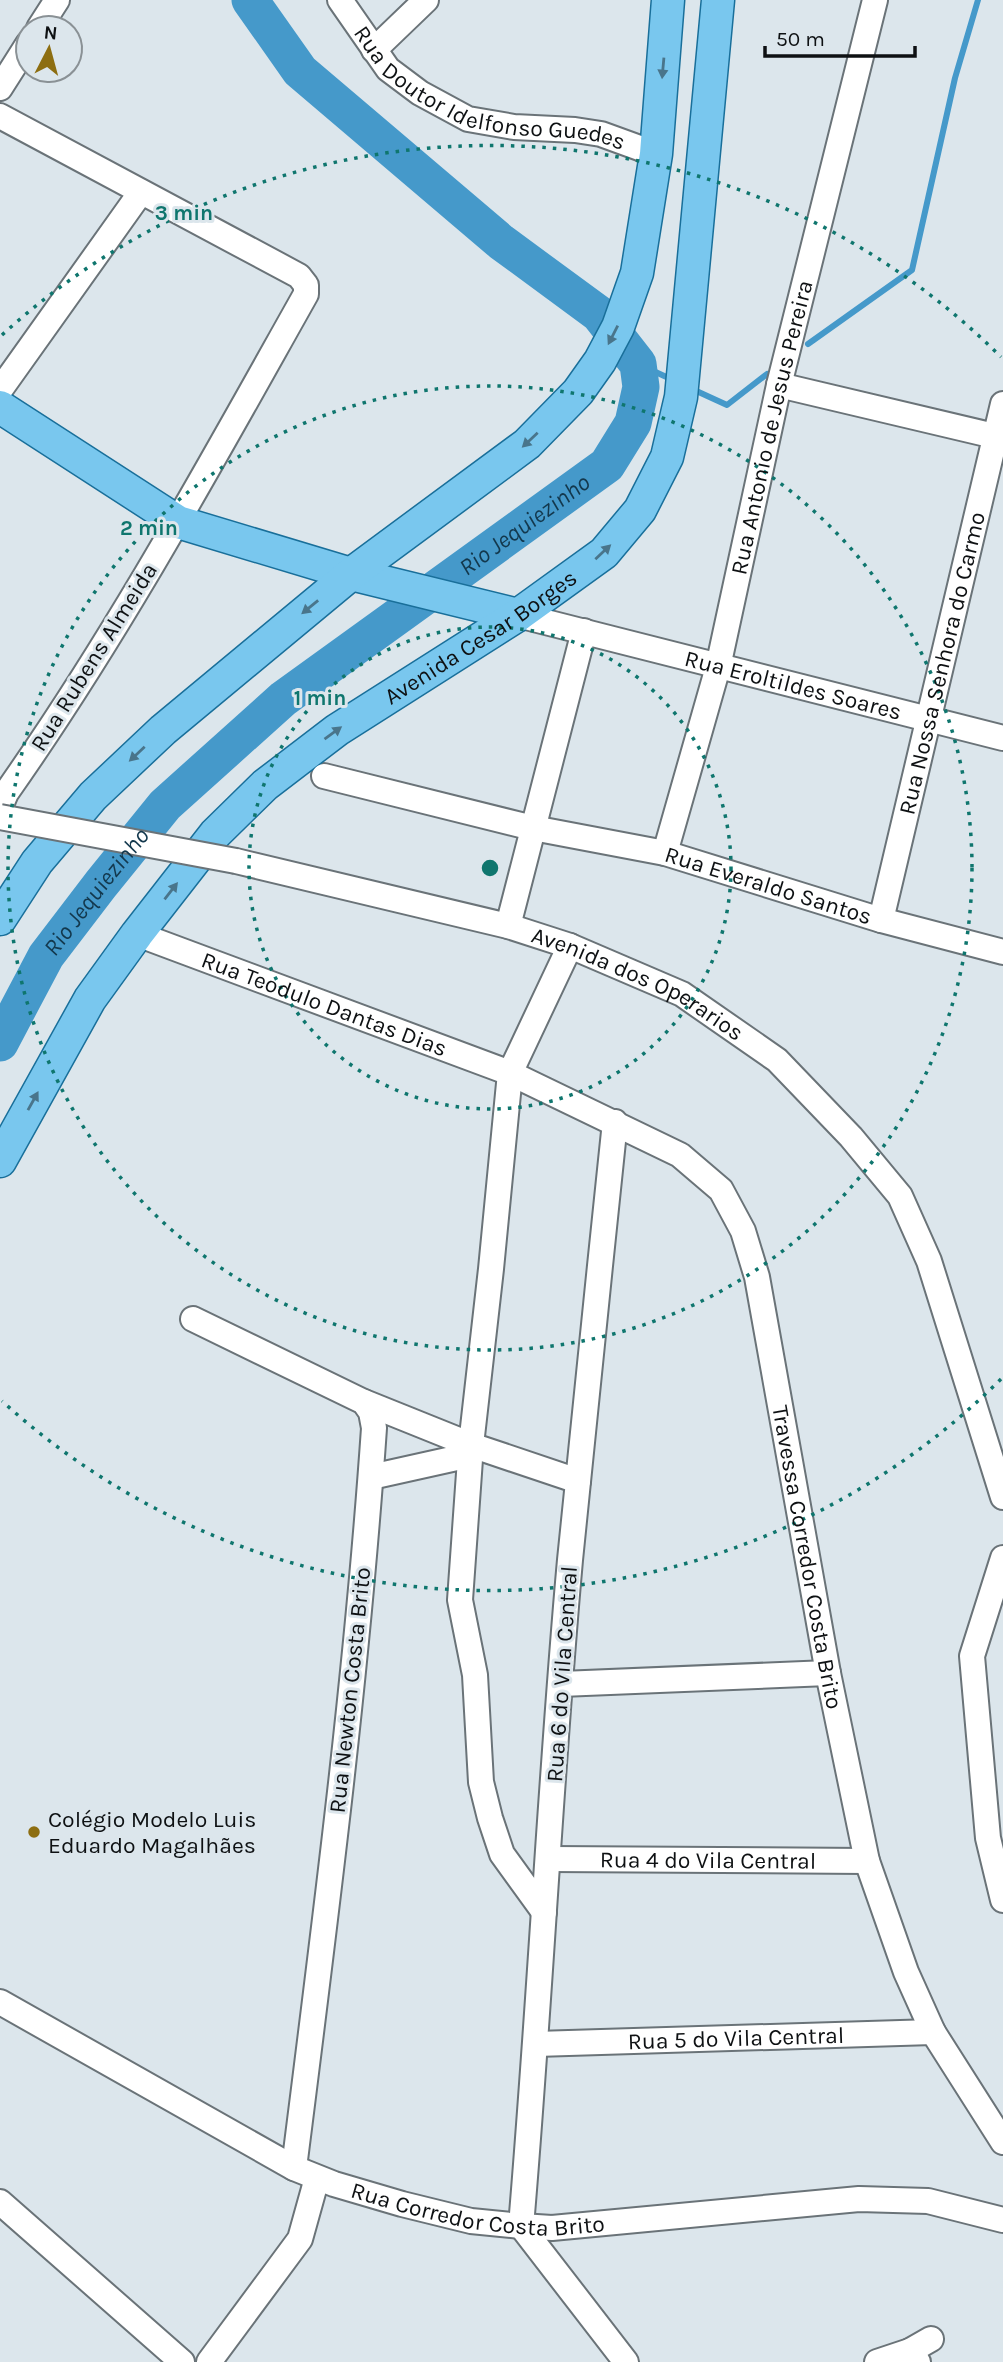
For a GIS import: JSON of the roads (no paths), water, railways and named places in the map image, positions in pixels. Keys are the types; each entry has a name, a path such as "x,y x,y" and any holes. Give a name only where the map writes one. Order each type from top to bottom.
{"main road":[{"path":"0,919 37,862 93,796 163,730 351,574 527,444 579,392 618,327 638,272 656,154 668,0"},
{"name":"Avenida Cesar Borges","path":"0,1161 90,999 215,834 265,785 337,730 518,615 604,553 640,510 667,457 681,397 718,0"},
{"path":"0,407 177,522 351,574 518,615"}],"street":[{"name":"Rua Doutor Idelfonso Guedes","path":"340,0 388,69 420,93 468,119 514,127 601,134 656,154"},
{"path":"374,50 426,0"},
{"name":"Rua Antonio de Jesus Pereira","path":"665,853 718,667 779,385 875,0"},
{"path":"0,88 14,66"},
{"path":"0,116 141,192 0,390"},
{"name":"Rua Rubens Almeida","path":"0,807 6,793 82,681 177,522 306,294 306,285 299,275 141,192"},
{"path":"779,385 999,437"},
{"name":"Rua Nossa Senhora do Carmo","path":"881,920 999,437 1003,404"},
{"name":"Rua Eroltildes Soares","path":"518,615 1003,738"},
{"path":"508,926 584,631"},
{"name":"Rua Everaldo Santos","path":"324,776 533,828 665,853 881,920 1003,952"},
{"name":"Avenida dos Operarios","path":"0,817 236,861 508,926 570,946 682,994 777,1060 851,1137 900,1196 929,1261 1003,1497"},
{"name":"Rua Teodulo Dantas Dias","path":"137,934 510,1073"},
{"path":"544,1912 502,1854 481,1782 475,1675 460,1600 470,1450 510,1073 570,946"},
{"name":"Travessa Corredor Costa Brito","path":"510,1073 680,1155 721,1189 743,1231 757,1277 828,1673 867,1861 906,1972 933,2032 1003,2142"},
{"name":"Rua 6 do Vila Central","path":"521,2227 578,1481 615,1122"},
{"path":"193,1319 470,1450 578,1481"},
{"name":"Rua Newton Costa Brito","path":"294,2168 329,1894 371,1477 374,1428 371,1412 364,1402"},
{"path":"371,1477 470,1450"},
{"path":"1003,1558 972,1656 988,1838 1003,1900"},
{"path":"561,1684 828,1673"},
{"name":"Rua 4 do Vila Central","path":"549,1858 867,1861"},
{"name":"Rua Corredor Costa Brito","path":"0,2002 294,2168 317,2178 402,2204 471,2221 552,2228 859,2199 928,2201 1003,2220"},
{"name":"Rua 5 do Vila Central","path":"536,2043 933,2032"},
{"path":"209,2362 300,2239 317,2178"},
{"path":"0,2202 183,2362"},
{"path":"521,2227 626,2362"},
{"path":"877,2362 920,2351"}],"waterway":[{"name":"Rio Jequiezinho","path":"0,1043 46,956 165,805 283,699 607,465 633,423 641,387 638,364 599,314 501,242 300,71 250,0"},
{"path":"808,344 912,270 955,78 978,0"},
{"path":"638,364 673,380"},
{"path":"692,389 727,405 767,374"}],"place":[{"name":"Colégio Modelo Luis Eduardo Magalhães","path":"34,1832"}]}
